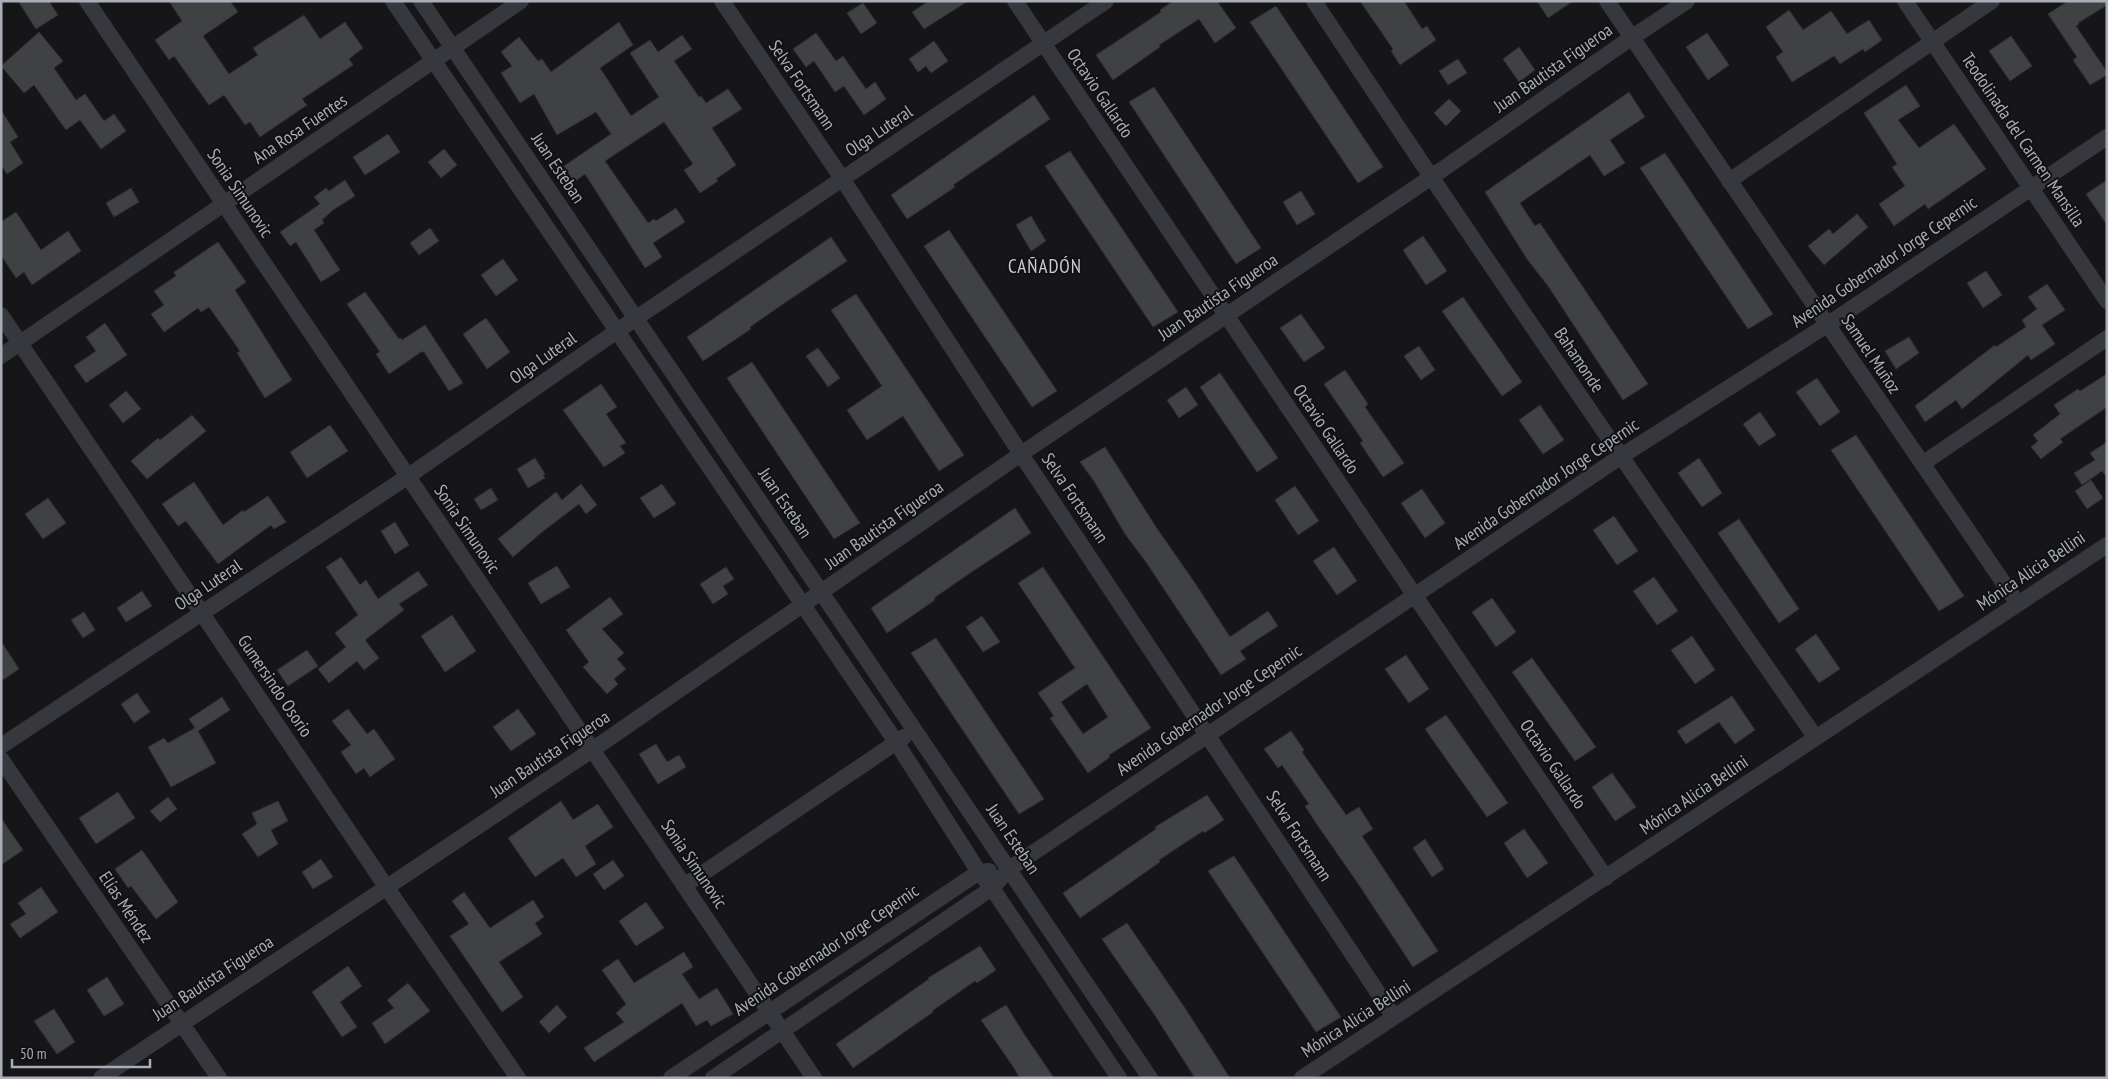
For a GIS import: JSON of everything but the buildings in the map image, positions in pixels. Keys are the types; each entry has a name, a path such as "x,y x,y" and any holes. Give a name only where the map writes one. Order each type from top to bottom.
{"street":[{"name":"Sonia Simunovic","path":"87,1 814,1078"},
{"path":"393,1 896,742 979,872 992,888 1119,1078"},
{"name":"Juan Esteban","path":"421,1 1150,1078"},
{"name":"Ana Rosa Fuentes","path":"1,356 521,1"},
{"name":"Selva Fortsmann","path":"722,1 843,180 1021,454 1209,735 1394,1017"},
{"name":"Octavio Gallardo","path":"1015,1 1414,596 1606,878"},
{"name":"Olga Luteral","path":"1,746 407,477 636,318 1106,1"},
{"name":"Bahamonde","path":"1314,1 1430,178 1620,457 1816,738"},
{"name":"Samuel Muñoz","path":"1607,1 2018,604"},
{"name":"Juan Bautista Figueroa","path":"101,1078 592,750 1021,454 1430,178 1687,1"},
{"name":"Teodolinada del Carmen Mansilla","path":"1905,1 2107,301"},
{"path":"1729,180 1992,1"},
{"name":"Avenida Gobernador Jorge Cepernic","path":"713,1078 992,888 1009,869 1620,457 1827,325 2107,137"},
{"name":"Gumersindo Osorio","path":"1,316 387,888 518,1078"},
{"path":"1922,464 2107,338"},
{"name":"Mónica Alicia Bellini","path":"1302,1078 2107,545"},
{"path":"684,886 914,730"},
{"name":"Elías Méndez","path":"1,759 219,1078"},
{"name":"Avenida Gobernador Jorge Cepernic","path":"671,1078 979,872 1009,869"}],"district":[{"name":"CAÑADÓN","path":"1045,266"}]}
